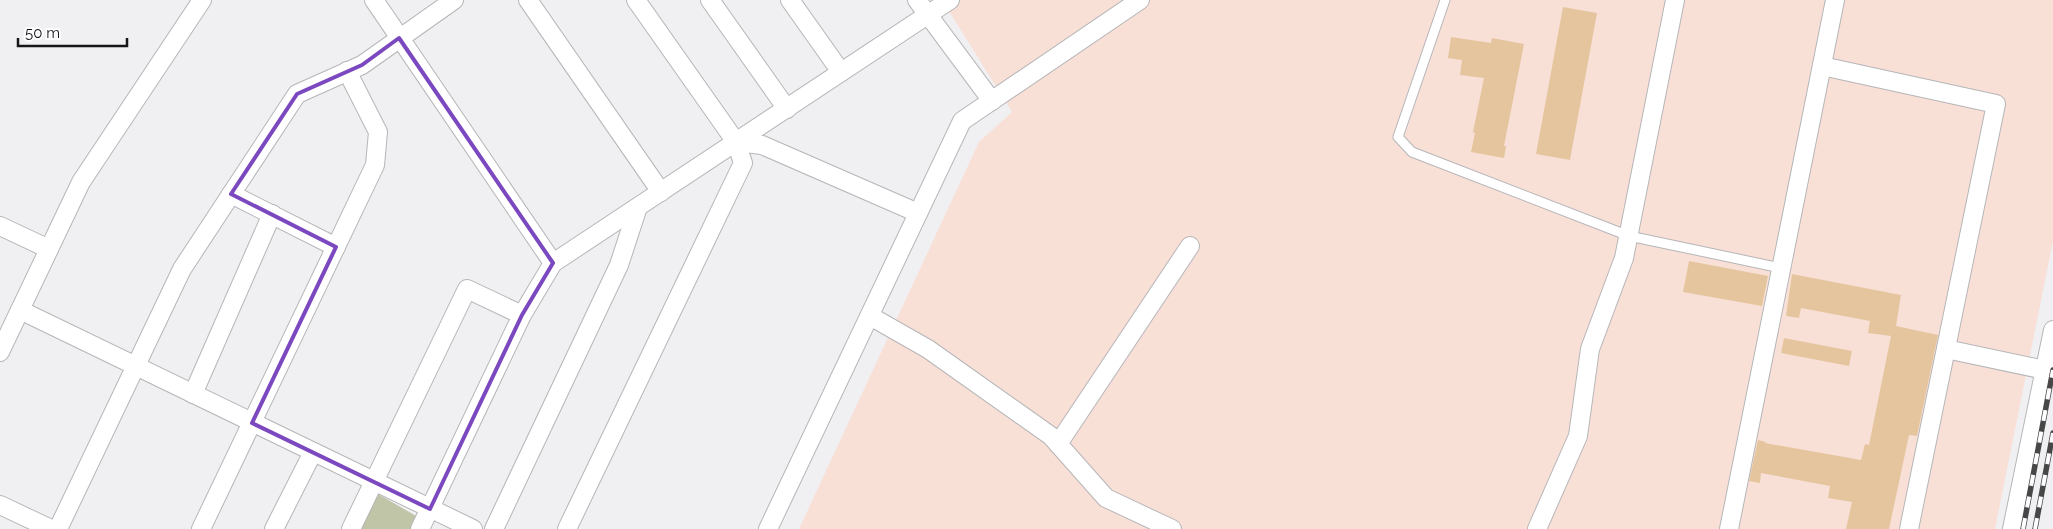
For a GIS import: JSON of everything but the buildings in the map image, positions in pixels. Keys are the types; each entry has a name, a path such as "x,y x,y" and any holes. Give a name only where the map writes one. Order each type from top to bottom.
{"street":[{"path":"0,352 81,182 202,0"},
{"path":"374,0 552,263"},
{"path":"58,529 182,269 297,94 362,65 454,0"},
{"path":"528,0 661,192"},
{"path":"567,529 743,163 736,142 636,0"},
{"path":"710,0 787,109"},
{"path":"790,0 841,72"},
{"path":"916,0 992,101"},
{"path":"420,529 522,315 552,263 950,0"},
{"path":"768,529 962,121 1140,0"},
{"path":"1537,529 1578,436 1590,349 1624,258 1675,0"},
{"path":"1729,529 1835,0"},
{"path":"1822,66 1996,104 1909,529"},
{"path":"201,529 375,165 378,132 347,71"},
{"path":"736,142 762,145 918,213"},
{"path":"231,194 336,246"},
{"path":"494,529 619,265 638,207"},
{"path":"192,394 272,214"},
{"path":"0,226 49,249"},
{"path":"1058,444 1190,246"},
{"path":"351,529 466,289 522,315"},
{"path":"20,310 473,529"},
{"path":"870,316 928,349 1052,436 1106,498 1172,529"},
{"path":"2012,529 2053,330"},
{"path":"1946,349 2045,370"},
{"path":"274,529 312,452"},
{"path":"0,505 51,529"}],"lane":[{"path":"1445,0 1398,137 1412,152 1629,236 1780,268"}],"highlighted area":[{"path":"399,38 553,263 522,315 430,509 252,423 336,247 231,194 297,94 362,65"}],"shaded area":[{"path":"942,0 2053,0 2053,241 1995,529 799,529 979,142 1012,112"}],"green space":[{"path":"376,493 418,517 412,529 359,529"}],"railway":[{"path":"2023,529 2053,370"},
{"path":"2035,529 2053,433"}]}
